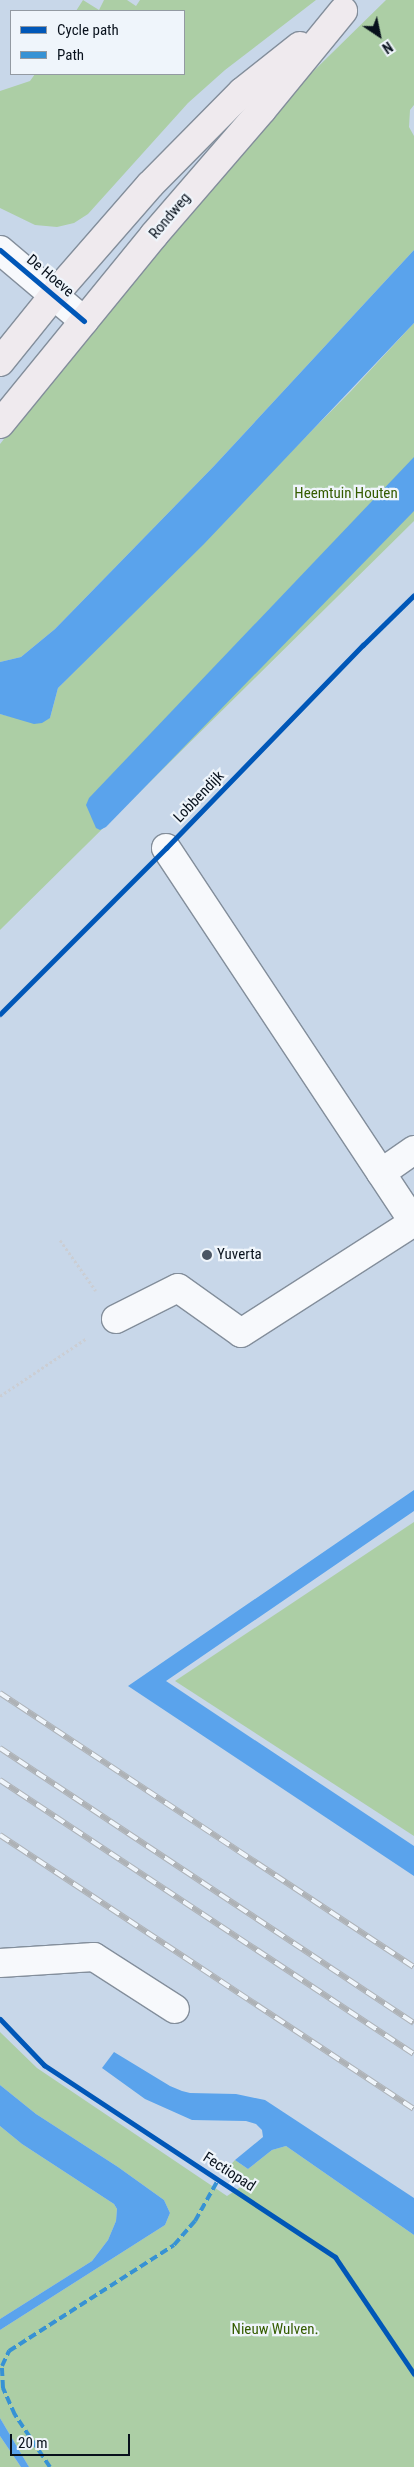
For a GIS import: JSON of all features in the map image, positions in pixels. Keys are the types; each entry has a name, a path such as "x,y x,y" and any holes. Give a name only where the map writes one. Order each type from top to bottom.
{"main road":[{"name":"Rondweg","path":"0,362 54,295 150,185 215,118 242,92 349,5"},
{"name":"Rondweg","path":"0,424 177,208 349,5"}],"street":[{"name":"De Hoeve","path":"0,250 84,321"},
{"path":"116,1319 178,1288 241,1333 414,1222 166,848"},
{"path":"381,1173 414,1150"},
{"path":"0,1963 94,1957 175,2009"}],"path":[{"path":"0,1396 116,1319 60,1240"}],"green space":[{"path":"83,0 99,10 77,10"},
{"path":"104,0 127,0 136,6 140,0 316,0 225,70 188,103 88,214 74,223 57,227 35,225 0,208 0,91 30,81 34,75 185,75 185,10 99,10"},
{"path":"386,0 414,0 414,105 410,110 409,127 414,136 414,250 214,466 55,629 21,657 0,662 0,444 175,226 280,104"},
{"name":"Heemtuin Houten","path":"414,323 414,521 0,930 0,714 29,721 50,718 58,688 351,391"},
{"path":"414,1522 414,1836 175,1681"},
{"name":"Nieuw Wulven.","path":"0,2032 37,2068 227,2196 242,2186 223,2173 235,2160 248,2169 272,2150 286,2146 414,2235 414,2467 29,2467 0,2418 0,2330 165,2225 170,2213 164,2200 118,2167 36,2114 0,2085"},
{"path":"0,2126 22,2144 114,2204 117,2209 116,2221 108,2240 92,2261 0,2319"},
{"path":"0,2436 21,2467 0,2467"}],"water":[{"path":"414,250 414,323 204,544 58,688 50,718 42,723 34,724 0,714 0,662 21,657 55,629 214,466"},
{"path":"414,457 414,511 106,827 100,830 96,828 86,805 89,798"},
{"path":"414,1490 414,1511 166,1681 414,1846 414,1876 128,1686"},
{"path":"114,2052 170,2086 182,2091 190,2093 236,2094 265,2100 414,2198 414,2235 286,2146 272,2150 248,2169 235,2160 263,2137 262,2130 256,2124 246,2121 192,2120 145,2099 102,2068"},
{"path":"0,2085 36,2114 118,2167 164,2200 170,2213 165,2225 0,2330 0,2319 92,2261 108,2240 116,2221 117,2209 114,2204 22,2144 0,2126"},
{"path":"0,2418 29,2467 21,2467 0,2436"}],"railway":[{"path":"0,1693 414,1967"},
{"path":"0,1748 414,2023"},
{"path":"0,1780 414,2054"},
{"path":"0,1835 414,2109"}],"marked path":[{"path":"50,2467 15,2415 3,2388 2,2366 9,2351 174,2245 195,2221 218,2180"}],"cycle path":[{"path":"0,250 84,321"},
{"name":"Lobbendijk","path":"0,1014 414,595"},
{"name":"Fectiopad","path":"0,2019 44,2065 335,2257 414,2374"}],"place":[{"name":"Yuverta","path":"207,1255"}]}
